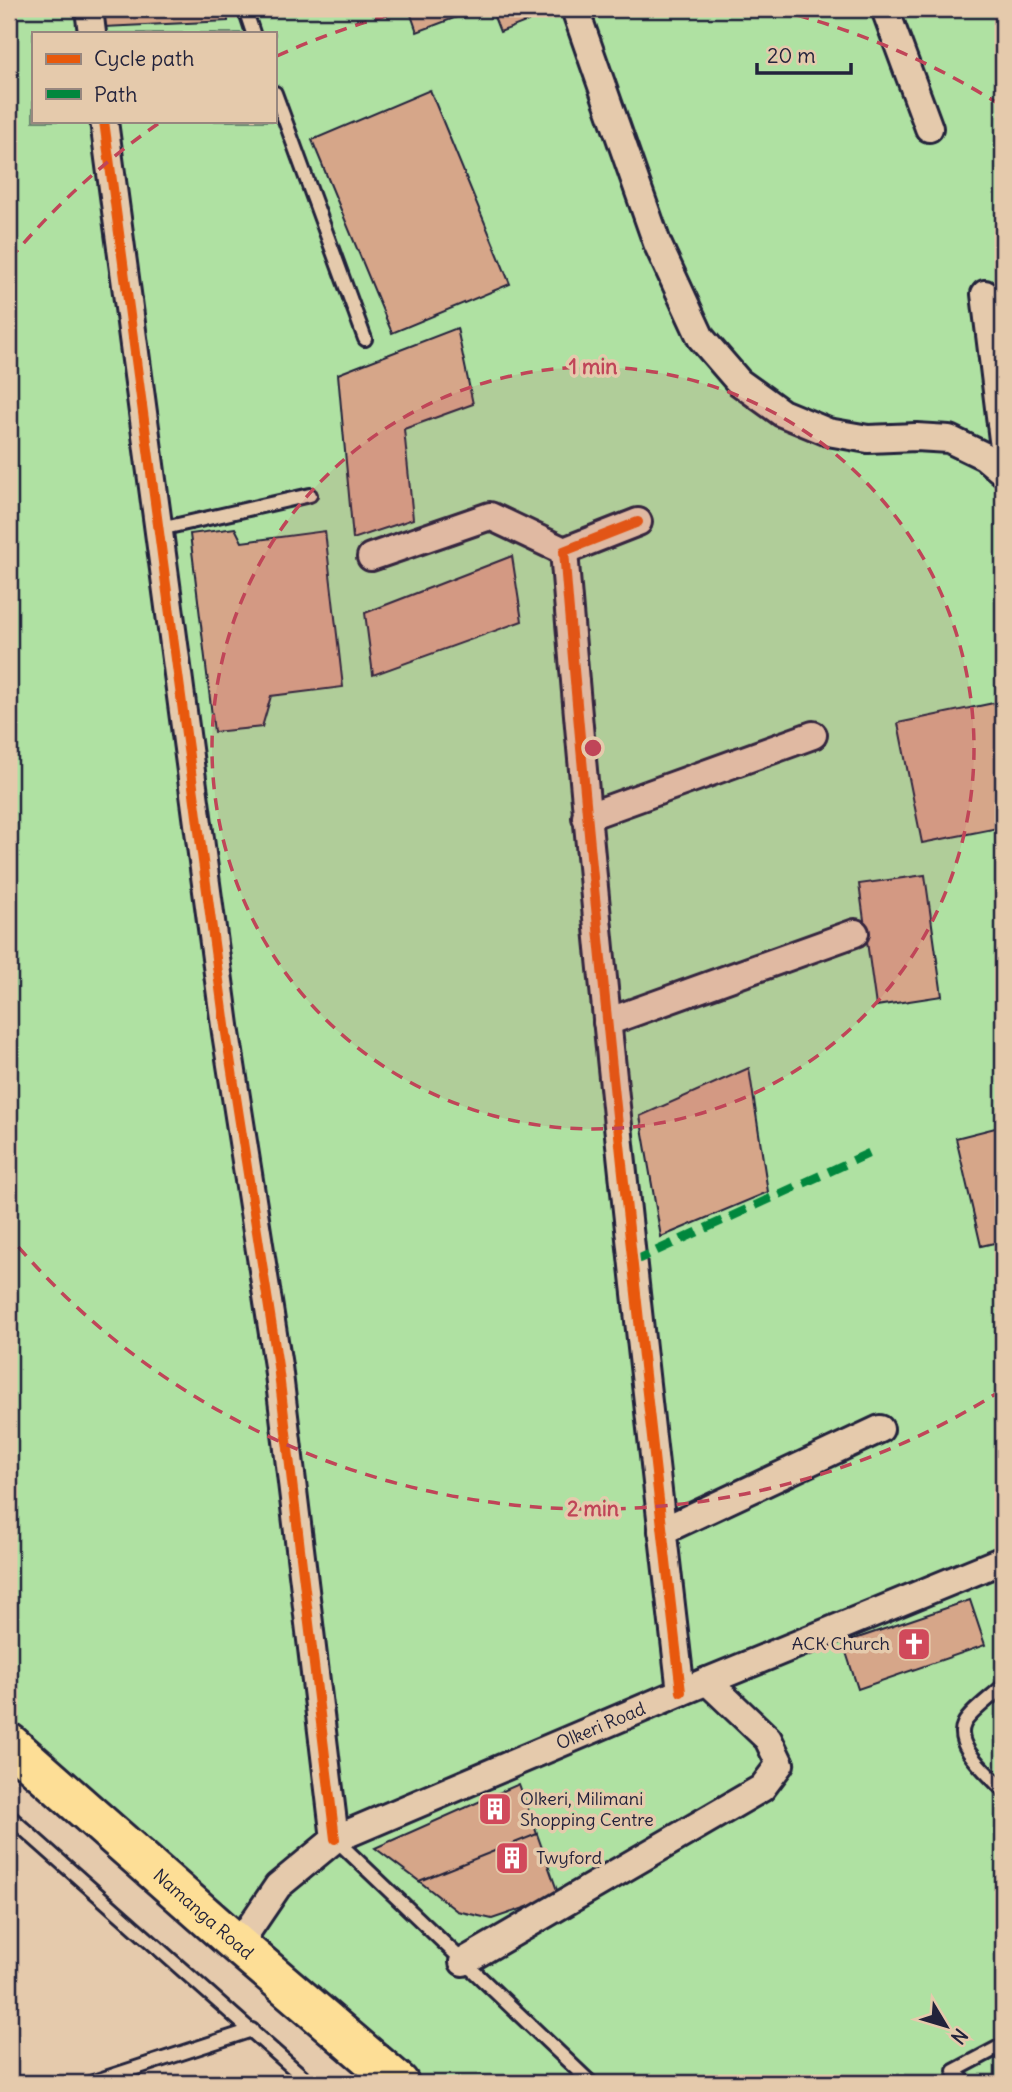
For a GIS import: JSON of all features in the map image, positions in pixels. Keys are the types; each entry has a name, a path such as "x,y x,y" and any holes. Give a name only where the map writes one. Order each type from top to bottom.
{"highway":[{"name":"Namanga Road","path":"9,1742 238,1945 400,2083"}],"street":[{"path":"89,9 92,32"},
{"path":"575,9 657,243 701,338 739,382 782,412 828,432 868,439 949,439 985,456 1003,472"},
{"path":"885,9 929,128"},
{"path":"104,122 226,1033 278,1366 335,1839"},
{"path":"985,294 1003,440"},
{"path":"371,557 489,516 564,551 638,522"},
{"path":"564,551 586,817 607,1022 681,1692"},
{"path":"586,817 813,734"},
{"path":"607,1022 855,933"},
{"path":"662,1531 880,1429"},
{"name":"Olkeri Road","path":"238,1945 278,1886 335,1839 707,1681 1001,1566"},
{"path":"463,1962 762,1788 780,1764 768,1739 707,1681"}],"lane":[{"path":"245,9 254,32"},
{"path":"276,96 365,340"},
{"path":"160,528 310,495"},
{"path":"1003,1686 964,1722 961,1735 964,1746 1003,1790"},
{"path":"9,1816 310,2083"},
{"path":"335,1839 590,2083"},
{"path":"90,2083 253,2030"},
{"path":"966,2083 954,2071 1003,2045"}],"green space":[{"path":"9,9 1003,9 1003,2083 402,2083 9,1736"}],"building":[{"path":"103,9 228,9 228,21 104,27"},
{"path":"409,9 478,9 417,32"},
{"path":"491,9 556,9 556,10 500,32"},
{"path":"430,90 510,284 392,333 312,140"},
{"path":"457,328 473,404 404,429 413,519 353,539 338,374"},
{"path":"235,528 242,542 325,531 343,687 271,696 262,727 214,732 190,534"},
{"path":"512,556 522,621 373,675 365,613"},
{"path":"1003,701 1003,827 922,843 898,723"},
{"path":"925,875 942,996 876,1006 859,884"},
{"path":"749,1068 768,1192 661,1237 640,1116"},
{"path":"1003,1126 1003,1241 981,1246 956,1138"},
{"name":"ACK Church","path":"970,1600 985,1645 858,1689 843,1643"},
{"name":"Olkeri, Milimani Shopping Centre","path":"519,1784 537,1834 419,1881 375,1848"},
{"name":"Twyford","path":"537,1834 559,1896 492,1919 457,1911 419,1881"}],"marked path":[{"path":"632,1262 874,1151"}],"cycle path":[{"path":"104,122 226,1033 278,1366 335,1839"},
{"path":"638,522 564,551 618,1122 681,1692"}],"place":[{"name":"ACK Church","path":"914,1644"},
{"name":"Olkeri, Milimani Shopping Centre","path":"495,1809"},
{"name":"Twyford","path":"512,1858"}]}
